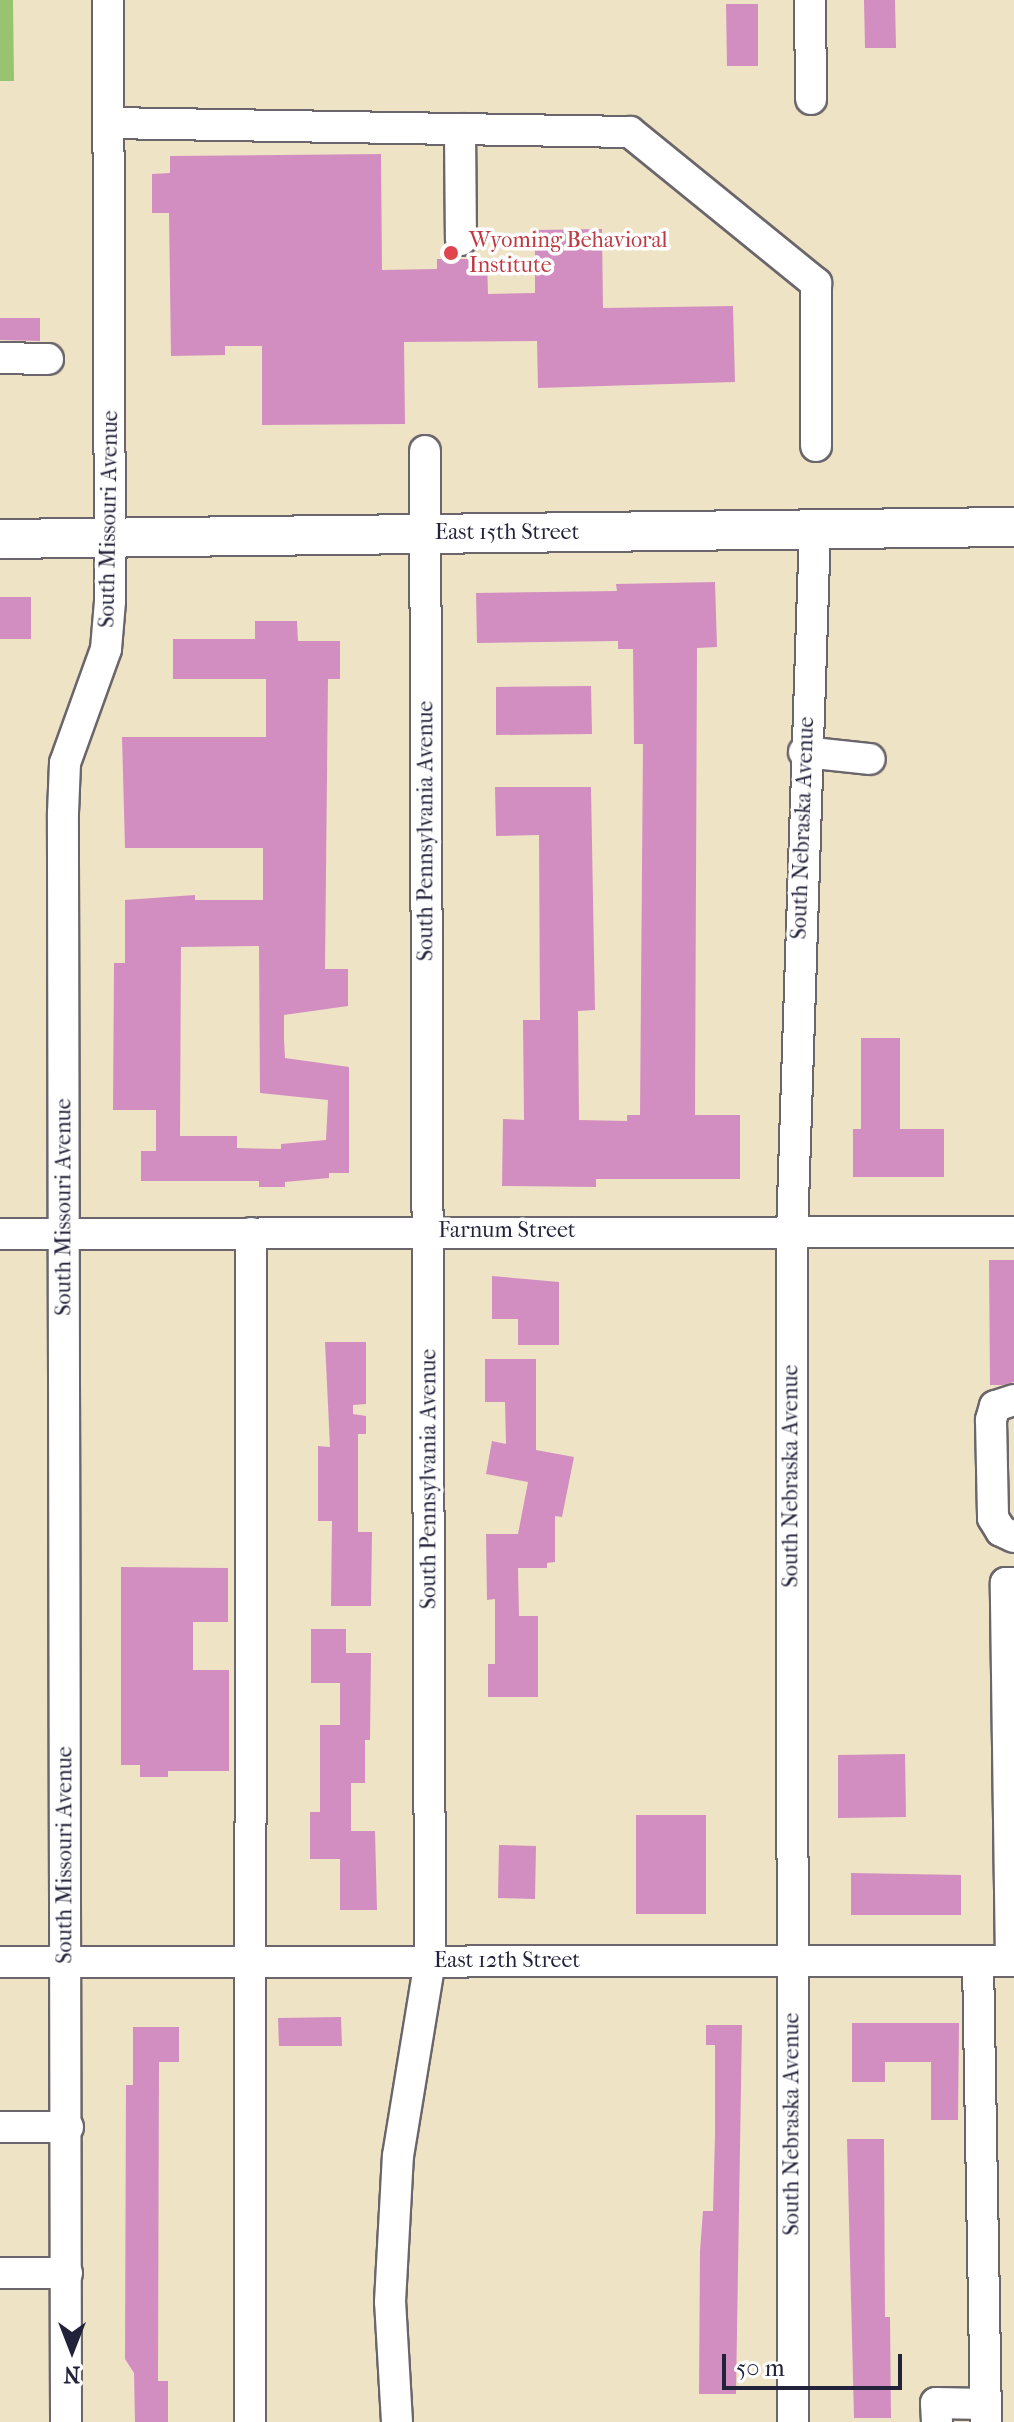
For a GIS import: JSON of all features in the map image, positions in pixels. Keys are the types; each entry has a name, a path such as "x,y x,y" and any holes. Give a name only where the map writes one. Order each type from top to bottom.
{"main road":[{"name":"East 15th Street","path":"0,539 1014,527"}],"street":[{"name":"South Missouri Avenue","path":"66,2422 65,763 106,649 109,537 108,0"},
{"path":"810,0 811,99"},
{"path":"109,123 630,132 816,283 816,446"},
{"path":"460,129 461,240"},
{"path":"0,358 48,359"},
{"name":"South Pennsylvania Avenue","path":"397,2422 390,2302 398,2156 430,1961 425,451"},
{"name":"South Nebraska Avenue","path":"793,2422 792,1233 804,752 815,530"},
{"path":"804,752 870,759"},
{"name":"Farnum Street","path":"0,1234 1014,1232"},
{"path":"250,2422 251,1233"},
{"path":"1014,1400 995,1406 991,1420 993,1518 1001,1531 1014,1537"},
{"path":"1012,1961 1011,1708 1006,1583 1014,1583"},
{"path":"937,2422 936,2403 986,2413 978,1961"},
{"name":"East 12th Street","path":"0,1962 1012,1961"},
{"path":"0,2127 68,2127"},
{"path":"0,2273 67,2273"}],"green space":[{"path":"0,0 13,0 14,81 0,81"}],"building":[{"path":"864,0 895,0 896,48 865,48"},
{"path":"726,4 758,4 758,66 727,66"},
{"path":"381,154 382,270 437,269 437,259 487,259 488,294 535,293 535,230 602,229 603,308 733,306 735,382 538,388 537,341 404,342 405,424 262,425 262,346 225,346 225,355 171,356 169,213 152,213 152,174 170,173 170,156"},
{"path":"0,318 40,318 40,341 0,340"},
{"path":"715,582 717,647 697,648 695,1115 740,1115 740,1179 596,1179 596,1187 502,1186 503,1119 524,1120 523,1020 540,1020 539,835 496,836 495,787 591,787 595,1010 578,1011 579,1120 627,1121 627,1115 640,1115 643,744 634,744 633,649 618,649 618,641 477,643 476,593 617,591 616,584"},
{"path":"0,597 31,597 31,639 0,639"},
{"path":"255,621 297,621 298,641 340,641 340,679 328,679 325,969 348,969 348,1006 284,1015 284,1039 285,1058 349,1067 349,1173 329,1173 329,1178 285,1182 285,1187 259,1187 259,1181 141,1181 141,1151 156,1151 156,1110 113,1110 114,963 125,963 125,900 195,895 195,900 263,900 263,848 125,848 122,737 266,737 266,679 173,679 173,639 255,639","holes":["259,946 260,1093 328,1100 326,1140 281,1144 281,1149 237,1148 237,1136 180,1136 181,947"]},
{"path":"591,686 592,734 496,735 496,687"},
{"path":"861,1038 900,1038 900,1129 944,1129 944,1177 853,1177 853,1129 861,1129"},
{"path":"989,1260 1014,1260 1014,1382 1003,1385 990,1385"},
{"path":"492,1276 559,1282 559,1345 518,1345 518,1319 492,1319"},
{"path":"325,1342 366,1342 366,1404 353,1405 353,1414 366,1416 366,1434 358,1434 358,1532 372,1532 371,1606 331,1606 332,1521 318,1521 318,1446 330,1447"},
{"path":"485,1359 536,1359 536,1450 574,1457 562,1517 555,1516 555,1562 547,1563 547,1568 518,1568 519,1616 538,1616 538,1697 488,1697 488,1664 495,1664 495,1599 487,1600 486,1534 518,1534 528,1482 486,1474 492,1441 506,1444 505,1402 485,1402"},
{"path":"121,1567 228,1568 228,1622 193,1622 193,1670 229,1670 229,1771 168,1771 168,1777 140,1777 140,1765 121,1765"},
{"path":"311,1629 346,1629 346,1653 371,1653 370,1740 365,1740 365,1783 351,1783 351,1831 375,1831 377,1910 340,1910 340,1859 310,1859 310,1812 320,1812 320,1725 340,1725 340,1683 311,1683"},
{"path":"905,1754 906,1817 838,1818 838,1755"},
{"path":"636,1815 706,1815 706,1914 636,1914"},
{"path":"499,1845 536,1846 535,1899 498,1898"},
{"path":"851,1873 961,1875 961,1915 851,1915"},
{"path":"341,2017 342,2046 279,2046 278,2018"},
{"path":"852,2023 959,2023 958,2120 931,2120 931,2062 885,2062 885,2082 852,2082"},
{"path":"706,2025 742,2025 736,2394 699,2394 700,2251 703,2211 713,2211 715,2135 715,2045 706,2045"},
{"path":"133,2027 179,2027 179,2062 159,2062 158,2381 168,2381 168,2422 135,2422 134,2373 125,2359 126,2085 133,2085"},
{"path":"847,2139 884,2139 885,2317 890,2317 891,2418 854,2418"}],"place":[{"name":"Wyoming Behavioral Institute","path":"451,253"}]}
